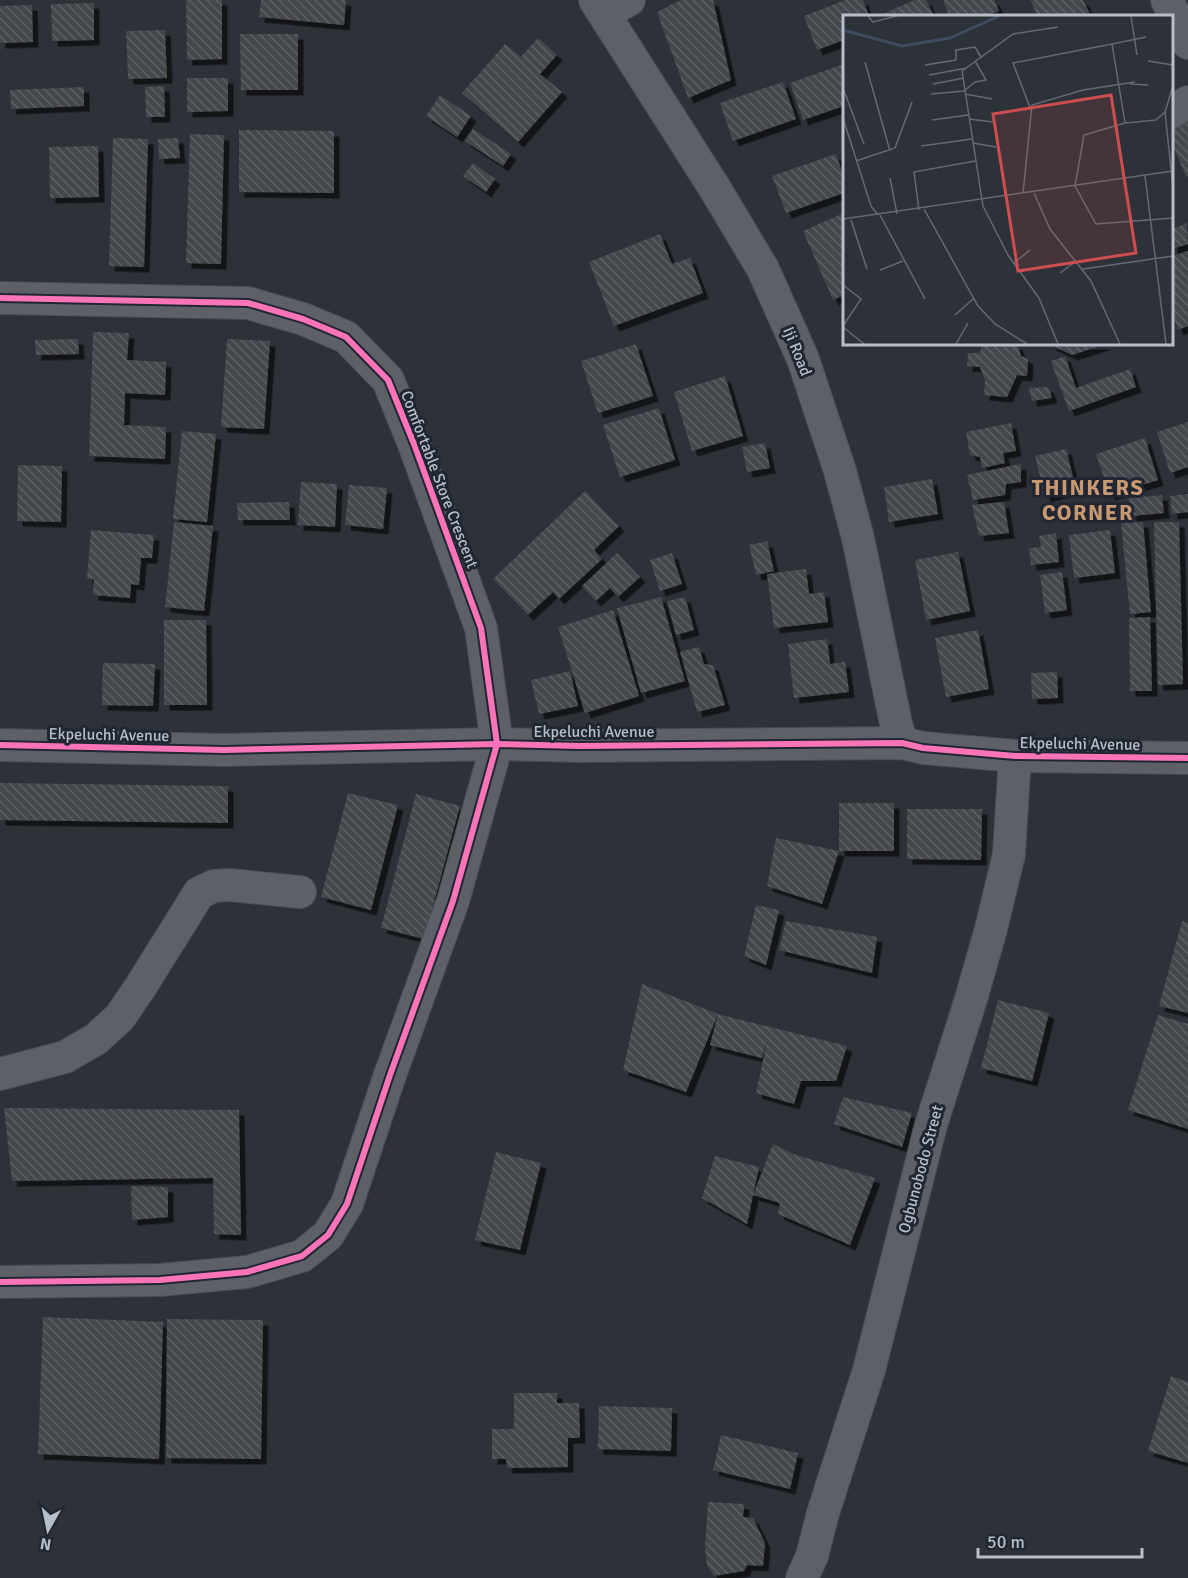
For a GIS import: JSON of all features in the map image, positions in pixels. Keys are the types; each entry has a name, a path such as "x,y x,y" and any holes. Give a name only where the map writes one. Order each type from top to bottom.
{"street":[{"path":"1167,0 1188,43"},
{"name":"Iji Road","path":"609,4 763,269 803,359 840,471 858,538 892,708 902,743"},
{"path":"1173,111 1188,102"},
{"name":"Comfortable Store Crescent","path":"0,297 249,303 303,319 346,337 388,380 482,628 496,744"},
{"name":"Ekpeluchi Avenue","path":"0,745 224,750 496,744 580,746 902,743 923,748 1015,756 1188,758"},
{"path":"0,1281 160,1280 248,1272 302,1256 328,1235 347,1204 390,1075 453,901 496,744"},
{"name":"Ogbunobodo Street","path":"810,1571 823,1513 869,1370 931,1125 991,929 1009,854 1015,756"},
{"path":"0,1074 65,1057 96,1039 120,1017 199,893 214,886 229,885 300,892"}],"building":[{"path":"186,0 222,0 222,59 187,60"},
{"path":"261,0 346,0 344,25 259,17"},
{"path":"681,0 713,0 731,80 688,98 657,12"},
{"path":"845,0 863,0 869,15 843,15 843,40 817,50 804,16"},
{"path":"915,0 926,0 934,15 880,15"},
{"path":"943,0 994,0 999,11 987,15 949,15"},
{"path":"1030,0 1083,0 1090,15 1038,15"},
{"path":"94,3 94,40 52,41 51,4"},
{"path":"32,5 33,42 0,43 0,6"},
{"path":"165,30 167,78 128,79 126,31"},
{"path":"240,34 298,34 298,90 241,90"},
{"path":"538,38 557,55 540,74 562,92 518,142 462,93 505,44 521,57"},
{"path":"843,64 843,106 803,120 790,83"},
{"path":"187,78 228,78 228,111 187,112"},
{"path":"783,82 796,119 733,141 720,103"},
{"path":"164,86 165,117 146,117 145,87"},
{"path":"84,87 84,106 11,109 10,90"},
{"path":"440,95 471,116 457,137 426,116"},
{"path":"1186,116 1188,121 1188,176 1186,177 1173,145 1173,122"},
{"path":"473,129 511,154 503,166 465,141"},
{"path":"239,130 334,131 334,193 239,192"},
{"path":"190,134 224,135 221,264 186,263"},
{"path":"113,138 148,139 144,267 109,266"},
{"path":"178,138 180,158 159,159 158,139"},
{"path":"98,146 99,197 50,198 49,147"},
{"path":"836,154 843,175 843,193 786,213 772,176"},
{"path":"473,163 495,179 486,192 463,176"},
{"path":"843,213 843,295 833,300 803,231"},
{"path":"1187,223 1188,244 1173,249 1173,229"},
{"path":"660,234 672,264 690,258 703,293 614,326 589,262"},
{"path":"1188,251 1188,326 1178,330 1173,314 1173,256"},
{"path":"93,332 129,333 127,360 166,362 165,395 125,393 124,425 166,427 165,459 89,456"},
{"path":"78,339 79,354 36,355 35,340"},
{"path":"227,339 270,341 264,429 221,427"},
{"path":"636,344 653,396 598,413 581,361"},
{"path":"982,345 1017,345 1021,356 1028,359 1027,376 1017,375 1007,397 984,395 985,380 980,367 967,366 968,353 980,353"},
{"path":"1051,345 1103,345 1072,355"},
{"path":"1065,356 1076,388 1130,369 1136,387 1069,411 1051,361"},
{"path":"725,376 743,436 692,451 674,392"},
{"path":"1048,387 1052,398 1032,401 1029,388"},
{"path":"659,408 675,460 620,477 603,425"},
{"path":"1188,422 1188,467 1170,473 1157,432"},
{"path":"1011,423 1016,451 1003,453 1005,463 982,468 980,457 970,455 966,432"},
{"path":"182,431 216,434 207,522 173,519"},
{"path":"1145,438 1158,480 1110,495 1096,454"},
{"path":"765,443 770,468 747,472 742,447"},
{"path":"1066,449 1076,489 1045,497 1035,456"},
{"path":"1021,464 1021,482 1006,484 1005,495 973,500 967,475"},
{"path":"18,465 62,466 61,522 17,521"},
{"path":"932,479 938,514 889,522 884,487"},
{"path":"301,482 337,484 335,527 298,525"},
{"path":"349,485 387,488 383,529 345,525"},
{"path":"585,491 619,526 594,550 602,559 559,599 553,592 528,615 493,579"},
{"path":"1188,494 1188,512 1172,514 1170,496"},
{"path":"1162,495 1164,513 1131,516 1129,498"},
{"path":"289,502 290,520 238,520 237,503"},
{"path":"1004,502 1009,533 979,536 972,505"},
{"path":"174,522 213,526 204,611 165,607"},
{"path":"1143,522 1151,612 1130,614 1121,523"},
{"path":"1154,522 1179,522 1183,684 1158,685"},
{"path":"91,530 154,535 152,558 141,558 139,585 131,584 130,598 93,595 94,579 87,579"},
{"path":"1110,530 1115,573 1074,578 1069,535"},
{"path":"1056,533 1059,562 1031,565 1029,548 1041,547 1039,536"},
{"path":"767,541 774,571 756,575 749,545"},
{"path":"958,552 970,611 926,620 915,560"},
{"path":"617,553 640,577 618,597 610,588 596,601 582,586"},
{"path":"672,553 682,584 660,591 650,560"},
{"path":"806,569 809,594 824,592 828,622 774,628 767,574"},
{"path":"1062,572 1067,610 1045,613 1040,575"},
{"path":"661,597 685,681 641,693 617,608"},
{"path":"685,597 694,630 676,635 667,601"},
{"path":"613,610 639,696 585,713 558,627"},
{"path":"1150,617 1152,691 1130,691 1129,618"},
{"path":"164,620 206,620 207,705 164,705"},
{"path":"978,630 989,689 946,697 935,638"},
{"path":"827,639 830,664 845,662 849,692 794,698 788,644"},
{"path":"699,647 704,664 713,665 725,705 697,712 680,652"},
{"path":"103,663 155,664 153,706 102,705"},
{"path":"570,671 578,706 539,714 531,680"},
{"path":"1057,672 1058,698 1032,699 1031,673"},
{"path":"0,783 228,786 228,823 0,820"},
{"path":"348,793 398,805 371,910 321,897"},
{"path":"416,794 460,806 424,939 381,928"},
{"path":"839,803 894,803 894,851 839,851"},
{"path":"907,809 982,809 981,860 907,859"},
{"path":"776,838 839,851 822,904 767,886"},
{"path":"756,905 779,910 766,965 744,956"},
{"path":"786,921 877,937 872,973 779,950"},
{"path":"1182,921 1188,923 1188,1013 1159,1006"},
{"path":"642,984 718,1014 686,1092 623,1070"},
{"path":"998,1000 1049,1013 1032,1081 981,1068"},
{"path":"718,1014 847,1046 836,1081 801,1081 794,1104 756,1093 767,1041 762,1058 710,1045"},
{"path":"1158,1015 1188,1024 1188,1129 1128,1110"},
{"path":"843,1097 912,1113 902,1147 834,1124"},
{"path":"4,1108 239,1110 241,1235 214,1234 213,1178 12,1181"},
{"path":"773,1144 793,1154 875,1178 850,1245 778,1214 780,1203 753,1195"},
{"path":"496,1152 541,1163 520,1250 475,1240"},
{"path":"715,1156 759,1167 747,1224 702,1198"},
{"path":"131,1186 168,1187 168,1217 132,1220"},
{"path":"43,1317 163,1322 159,1459 38,1454"},
{"path":"167,1319 263,1320 261,1459 166,1458"},
{"path":"1171,1376 1188,1382 1188,1463 1148,1451"},
{"path":"514,1393 557,1393 557,1403 579,1403 580,1438 568,1438 568,1467 507,1468 506,1459 492,1459 492,1429 514,1429"},
{"path":"599,1406 672,1408 671,1451 598,1449"},
{"path":"721,1435 798,1453 790,1489 713,1470"},
{"path":"708,1502 744,1504 743,1517 753,1518 765,1543 763,1566 747,1565 744,1571 714,1576 707,1565 705,1548"}],"cycle path":[{"path":"0,298 248,303 303,319 346,337 388,380 414,444 481,628 497,744 453,901 390,1075 347,1204 328,1235 302,1256 247,1272 160,1280 0,1282"},
{"path":"0,745 224,750 497,744 580,746 902,743 923,748 1015,756 1188,758"}],"district":[{"name":"THINKERS CORNER","path":"1088,500"}]}
